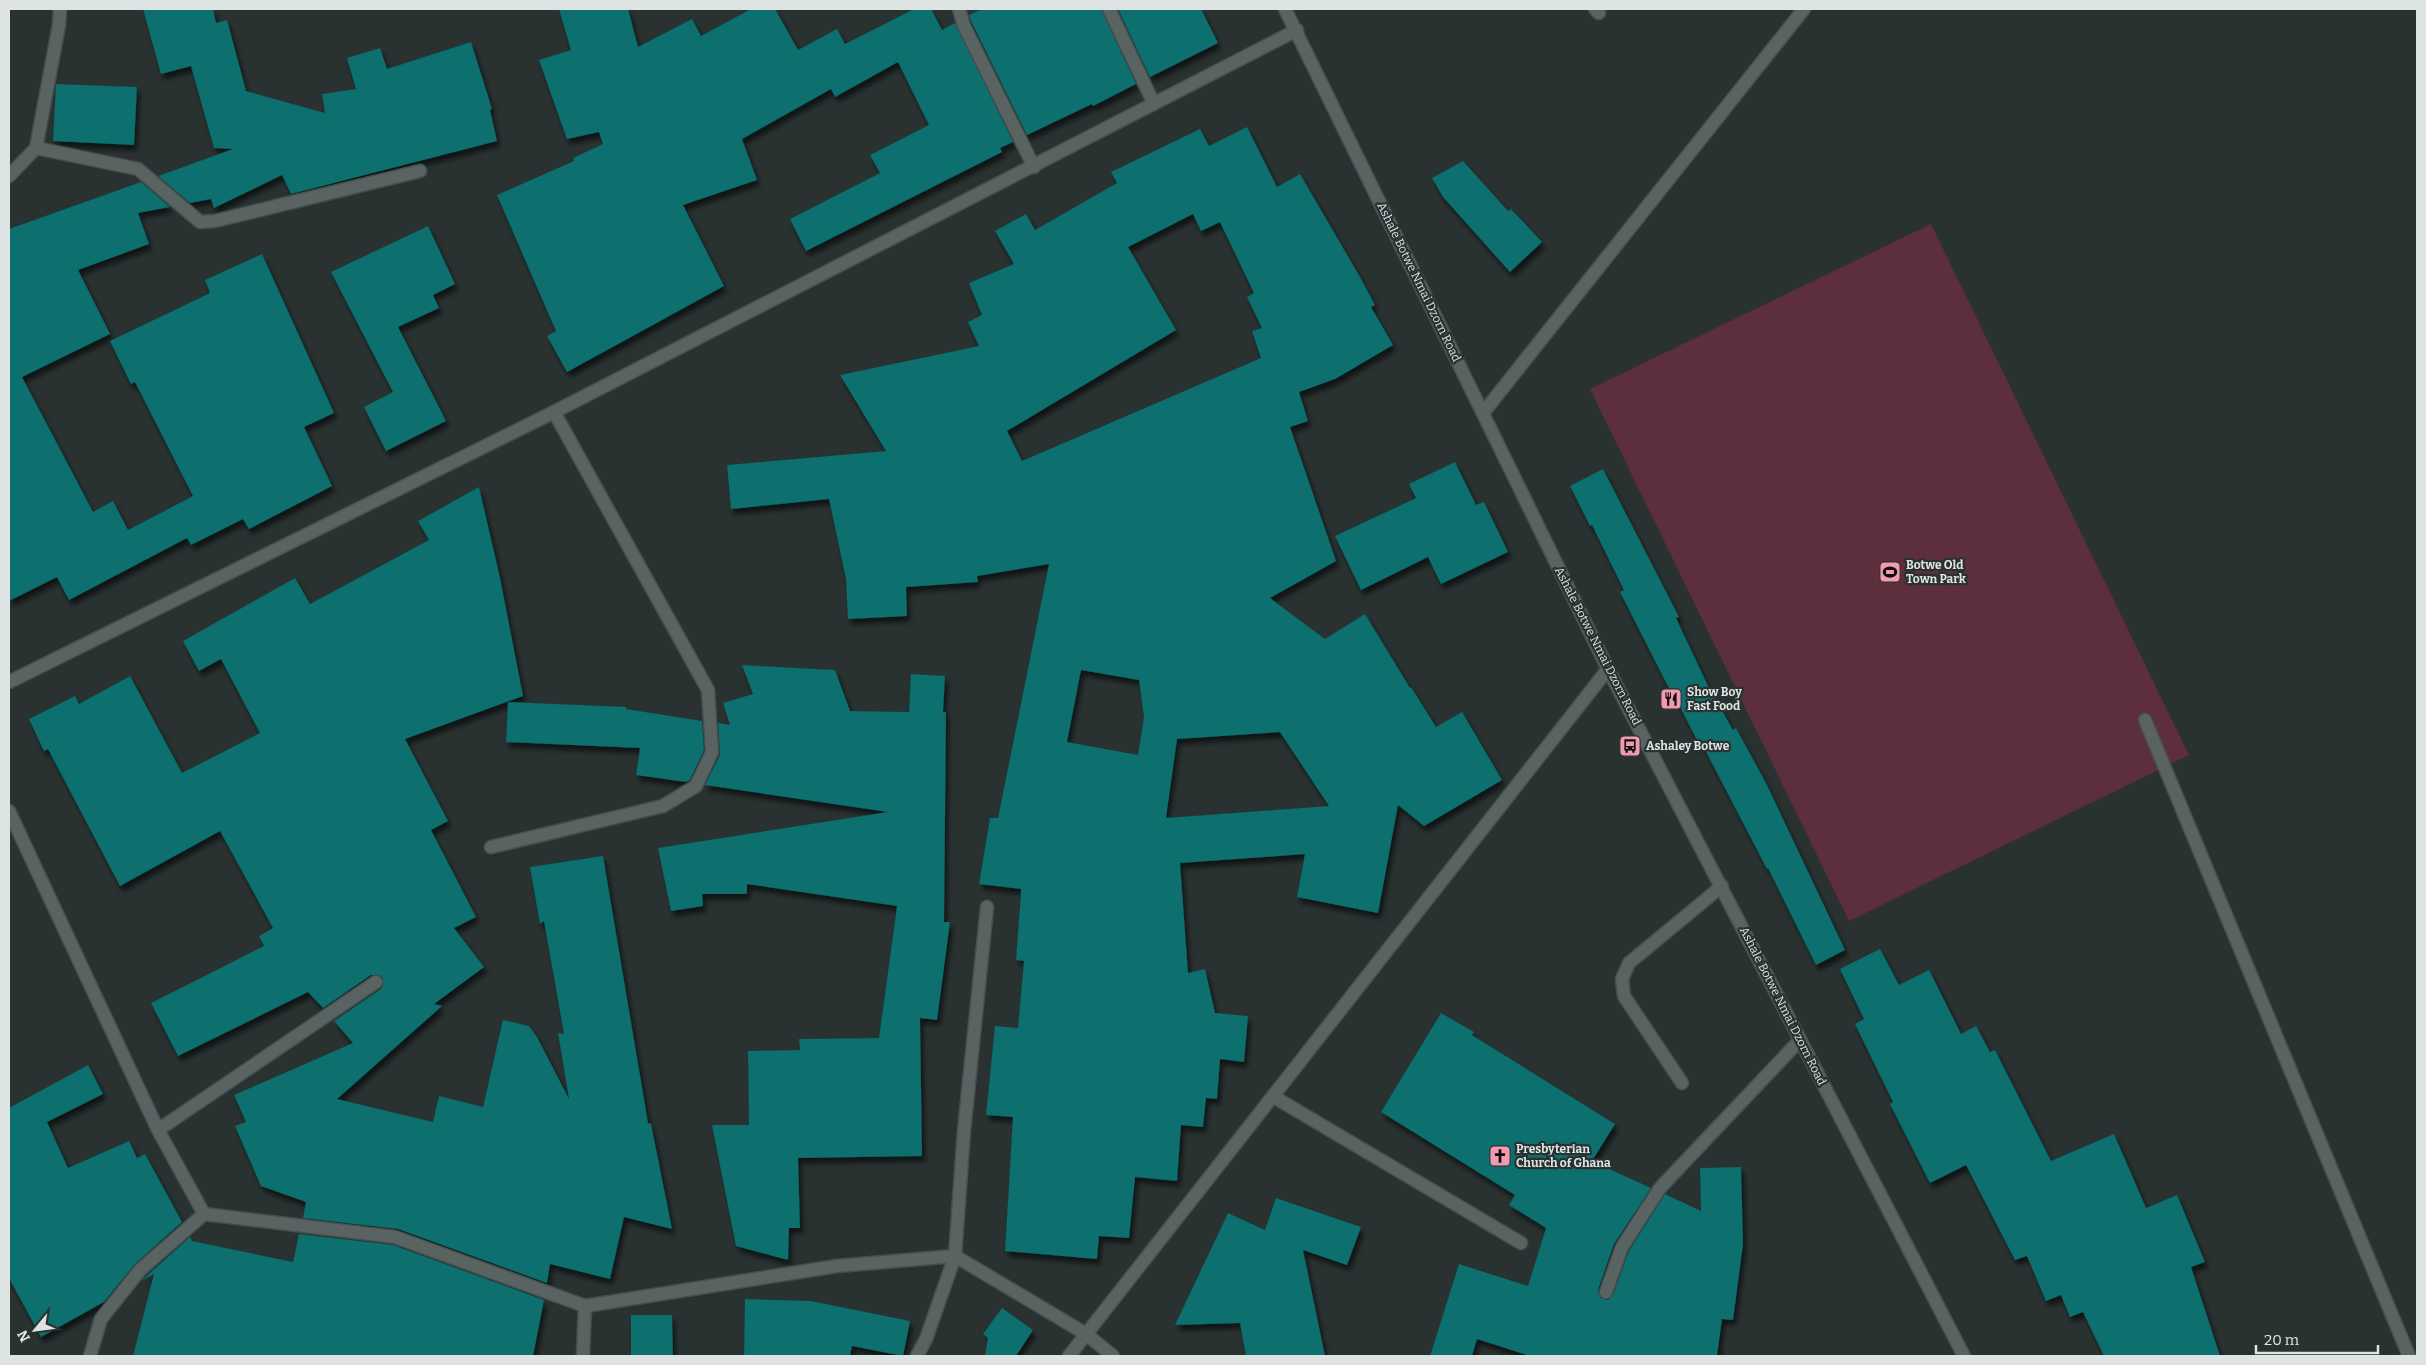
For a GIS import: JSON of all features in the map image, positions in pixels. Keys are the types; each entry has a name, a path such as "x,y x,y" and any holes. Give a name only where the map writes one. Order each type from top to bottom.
{"street":[{"path":"9,176 36,148 59,25 60,9"},
{"path":"959,9 964,26 1034,167"},
{"path":"1109,9 1154,104"},
{"name":"Ashale Botwe Nmai Dzorn Road","path":"1285,9 1297,30 1608,669 1964,1356"},
{"path":"1483,413 1804,9"},
{"path":"9,682 554,412 1034,167 1297,30"},
{"path":"36,148 138,169 200,222 215,221 420,171"},
{"path":"491,847 664,806 696,786 712,752 708,690 554,412"},
{"path":"1069,1356 1608,669"},
{"path":"2145,720 2408,1356"},
{"path":"9,810 158,1130 204,1214"},
{"path":"1682,1083 1624,996 1622,979 1629,963 1722,886"},
{"path":"917,1356 926,1339 955,1256 964,1131 987,908"},
{"path":"158,1130 376,982"},
{"path":"1606,1292 1622,1247 1660,1188 1800,1040"},
{"path":"1274,1097 1520,1243"},
{"path":"90,1356 101,1319 140,1270 204,1214 395,1237 585,1306 837,1266 955,1256 1086,1334 1113,1356"},
{"path":"583,1356 585,1306"}],"shaded area":[{"name":"Botwe Old Town Park","path":"1931,224 2189,755 1849,921 1590,389"}],"building":[{"path":"143,9 213,9 216,23 227,20 246,91 325,113 322,94 356,89 347,58 380,48 387,69 471,42 492,109 490,110 497,141 291,194 282,175 214,208 211,199 190,203 158,176 233,149 214,148 191,66 161,74"},
{"path":"559,9 628,9 638,47 692,19 701,36 751,9 775,9 798,50 837,29 845,44 914,9 931,9 942,30 955,23 1013,142 1000,148 1002,152 806,251 790,219 880,173 870,155 929,125 898,62 835,97 831,89 742,139 757,180 683,205 724,286 567,372 547,336 556,331 497,195 574,161 573,158 603,144 599,132 567,139 539,60 571,50"},
{"path":"982,9 1101,9 1136,84 1093,106 1092,104 1027,135 969,15"},
{"path":"1118,9 1201,9 1218,43 1150,77"},
{"path":"56,84 137,87 134,145 53,141"},
{"path":"1247,127 1277,187 1300,174 1360,277 1375,305 1371,307 1393,345 1335,379 1299,392 1308,421 1290,427 1336,561 1270,598 1325,639 1365,614 1436,727 1462,712 1502,780 1424,826 1398,805 1378,913 1297,897 1305,854 1180,863 1188,973 1205,969 1215,1013 1248,1016 1244,1062 1220,1059 1217,1099 1206,1098 1203,1127 1181,1125 1177,1181 1135,1177 1129,1238 1099,1236 1097,1259 1005,1251 1013,1117 986,1115 995,1026 1018,1028 1024,961 1016,960 1021,889 979,884 990,818 998,818 1049,564 977,576 978,582 906,587 907,616 848,619 846,579 829,499 731,509 727,465 886,451 840,375 979,346 968,322 982,315 969,283 1014,264 995,231 1026,214 1035,230 1117,183 1111,172 1200,129 1209,146","holes":["1193,214 1201,231 1220,222 1254,293 1247,297 1262,328 1252,331 1261,358 1022,461 1007,431 1176,330 1128,247","1081,670 1139,680 1144,717 1138,755 1067,742","1280,732 1329,806 1166,818 1177,739"]},
{"path":"1463,161 1508,211 1511,209 1542,242 1510,272 1443,197 1432,178"},
{"path":"141,182 170,207 138,213 149,244 78,270 110,334 22,377 93,512 113,501 128,530 193,496 135,382 131,384 110,341 210,293 205,280 262,254 334,413 304,427 332,486 249,529 243,519 191,545 187,538 69,600 57,577 9,601 9,229"},
{"path":"428,226 455,284 433,295 439,308 398,327 446,421 386,451 364,407 393,392 331,272"},
{"path":"1455,462 1476,505 1484,502 1508,552 1441,584 1428,557 1361,590 1335,536 1416,498 1409,484"},
{"path":"1603,469 1679,617 1676,618 1708,686 1733,730 1736,728 1766,783 1845,950 1816,965 1768,868 1702,744 1700,746 1676,702 1620,592 1624,590 1592,525 1590,526 1570,486"},
{"path":"479,487 500,578 523,696 405,739 448,821 431,830 476,917 454,928 484,967 434,1004 442,1006 337,1099 433,1122 439,1096 483,1107 503,1020 529,1026 537,1037 569,1099 558,1033 564,1034 544,921 540,924 530,867 603,856 648,1123 651,1124 672,1229 624,1217 610,1279 550,1264 547,1283 398,1229 303,1218 306,1202 261,1186 235,1126 246,1122 234,1095 353,1043 334,1021 381,989 383,978 379,975 371,975 323,1008 308,992 178,1056 151,1003 264,946 259,936 273,928 220,831 120,886 48,749 44,751 29,719 75,696 79,704 130,676 182,773 260,733 221,659 199,671 183,641 295,578 310,604 429,540 418,521"},
{"path":"742,665 835,670 850,711 909,712 911,674 945,676 943,712 946,712 944,922 950,922 937,1020 920,1018 922,1156 798,1158 800,1228 789,1228 788,1260 736,1246 712,1125 749,1125 748,1051 800,1050 799,1039 879,1038 897,906 747,884 747,894 702,894 703,906 671,911 658,848 888,812 705,785 720,755 718,723 730,725 723,703 753,694"},
{"path":"508,702 626,707 626,709 702,721 704,750 690,780 686,782 636,775 640,748 506,742"},
{"path":"1880,949 1899,985 1929,970 1961,1034 1976,1026 1990,1052 1995,1050 2051,1161 2114,1134 2146,1208 2177,1195 2205,1262 2191,1267 2220,1356 2104,1356 2083,1312 2070,1317 2061,1295 2046,1301 2027,1256 2015,1260 1966,1165 1930,1183 1890,1104 1893,1102 1855,1024 1864,1019 1840,969"},
{"path":"1441,1013 1474,1032 1472,1035 1615,1124 1592,1161 1651,1188 1614,1244 1598,1290 1600,1297 1603,1299 1608,1300 1613,1295 1629,1251 1665,1194 1701,1211 1700,1168 1741,1167 1743,1244 1733,1320 1722,1319 1717,1356 1530,1356 1477,1339 1472,1356 1430,1356 1459,1264 1528,1286 1546,1228 1509,1205 1515,1195 1381,1112"},
{"path":"88,1065 103,1094 47,1122 68,1168 129,1141 137,1158 145,1154 182,1222 135,1264 104,1302 41,1337 9,1278 9,1108"},
{"path":"1276,1198 1361,1227 1347,1265 1303,1250 1325,1356 1246,1356 1240,1323 1175,1325 1228,1213 1265,1230"},
{"path":"299,1234 393,1245 544,1300 533,1356 133,1356 154,1274 141,1281 190,1237 192,1241 293,1262"},
{"path":"745,1299 811,1301 910,1321 903,1356 852,1346 850,1356 744,1356"},
{"path":"1002,1308 1033,1330 1016,1356 985,1356 988,1338 983,1334"},
{"path":"631,1315 672,1315 673,1356 631,1356"}],"place":[{"name":"Botwe Old Town Park","path":"1890,572"},
{"name":"Show Boy Fast Food","path":"1671,699"},
{"name":"Ashaley Botwe","path":"1630,746"},
{"name":"Presbyterian Church of Ghana","path":"1500,1156"}]}
